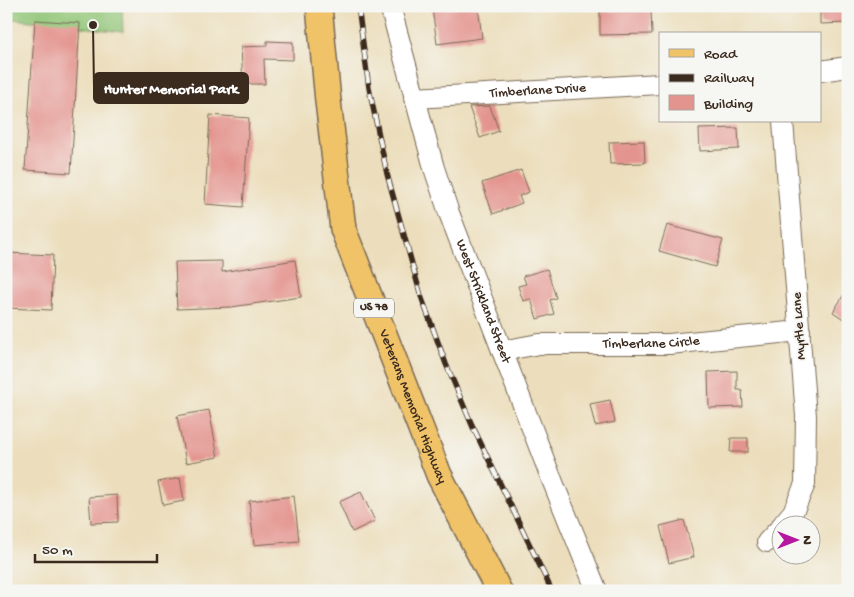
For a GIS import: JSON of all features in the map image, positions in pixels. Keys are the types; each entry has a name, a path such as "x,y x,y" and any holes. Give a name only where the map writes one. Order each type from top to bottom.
{"main road":[{"name":"Veterans Memorial Highway","path":"319,6 343,229 439,475 499,591"}],"street":[{"name":"West Strickland Street","path":"390,6 414,98 449,213 597,591"},
{"path":"822,71 848,67"},
{"name":"Timberlane Drive","path":"414,98 659,84"},
{"name":"Myrtle Lane","path":"784,122 806,416 805,484 791,514"},
{"name":"Timberlane Circle","path":"502,351 539,344 669,344 800,331"},
{"name":"Myrtle Lane","path":"767,542 772,536"}],"green space":[{"path":"6,6 122,6 123,32 6,18"}],"building":[{"path":"443,6 478,6 482,38 437,44 432,8"},
{"path":"823,6 845,6 845,12 848,12 848,23 820,24 820,12 823,12"},
{"path":"651,10 652,34 600,35 600,11"},
{"path":"35,20 80,23 71,173 25,170"},
{"path":"267,41 293,42 293,60 264,59 265,84 243,84 241,47 267,46"},
{"path":"490,106 499,131 480,138 469,107"},
{"path":"210,115 249,118 243,207 205,204"},
{"path":"738,128 739,149 700,151 699,129"},
{"path":"644,141 645,163 610,164 609,142"},
{"path":"521,170 529,192 519,196 522,203 493,214 482,183"},
{"path":"667,225 723,240 715,267 659,251"},
{"path":"6,253 53,255 51,310 6,308"},
{"path":"295,260 301,297 231,307 177,309 175,262 222,261 222,272"},
{"path":"547,269 556,298 550,300 554,314 537,319 531,299 523,301 518,286 526,284 523,276"},
{"path":"848,288 848,322 833,312"},
{"path":"737,371 737,390 742,390 743,407 709,408 708,372"},
{"path":"610,400 615,422 595,426 590,404"},
{"path":"209,410 218,457 186,463 177,416"},
{"path":"731,438 748,438 748,452 730,452"},
{"path":"180,478 184,501 163,505 158,482"},
{"path":"361,492 375,521 352,532 339,502"},
{"path":"117,495 118,522 91,523 89,497"},
{"path":"294,496 299,541 254,545 249,501"},
{"path":"684,520 694,557 669,563 660,526"}],"railway":[{"path":"358,6 369,88 387,174 421,296 446,364 472,425 552,591"}],"place":[{"name":"Hunter Memorial Park","path":"93,25"}]}
